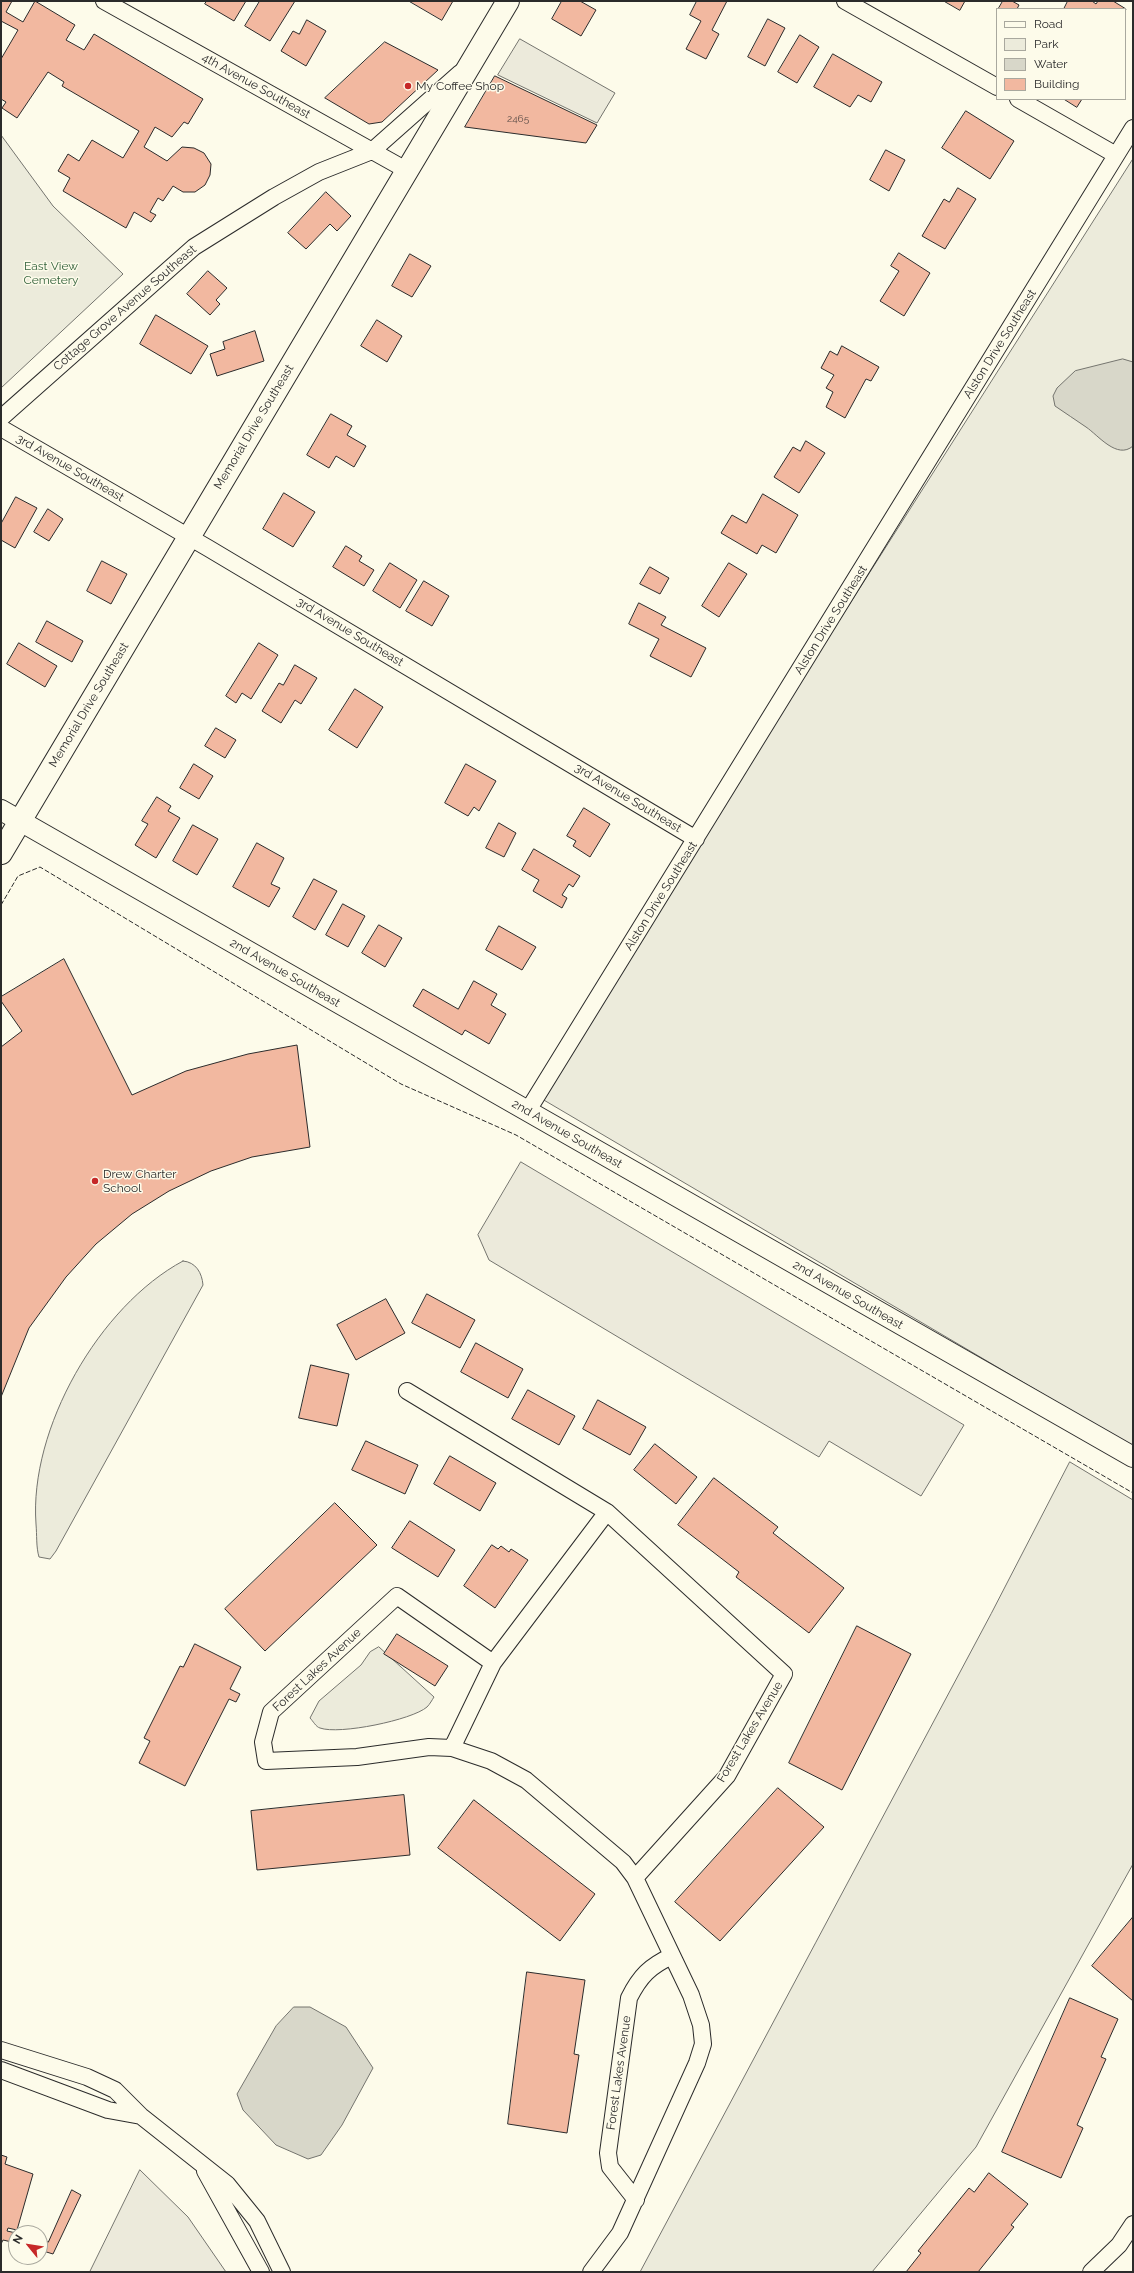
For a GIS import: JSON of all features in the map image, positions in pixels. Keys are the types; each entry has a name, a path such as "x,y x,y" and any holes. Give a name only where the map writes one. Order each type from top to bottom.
{"main road":[{"name":"Memorial Drive Southeast","path":"1,853 508,1"}],"street":[{"name":"4th Avenue Southeast","path":"104,1 408,171"},
{"path":"845,1 996,86"},
{"name":"Cottage Grove Avenue Southeast","path":"1,418 194,247 274,197 319,172 372,151 472,62"},
{"path":"1020,100 1116,154"},
{"name":"Alston Drive Southeast","path":"527,1112 1133,128"},
{"name":"3rd Avenue Southeast","path":"1,428 188,537 696,839"},
{"name":"2nd Avenue Southeast","path":"1,810 1133,1457"},
{"name":"Forest Lakes Avenue","path":"408,1391 607,1512 784,1674 727,1776 635,1878"},
{"path":"452,1748 493,1664 607,1512"},
{"name":"Forest Lakes Avenue","path":"493,1664 397,1596 271,1712 263,1742 266,1761 357,1757 429,1748 452,1748 491,1760 526,1780 623,1862 635,1878 691,1995 701,2025 703,2044 697,2063 620,2233 592,2272"},
{"name":"Forest Lakes Avenue","path":"636,2200 610,2167 608,2153 629,1998 636,1983 654,1964 672,1956"},
{"path":"1,2050 87,2077 114,2090 141,2116 202,2166 227,2184 257,2221 282,2272"},
{"path":"1,2070 108,2110 141,2116"},
{"path":"202,2166 261,2272"},
{"path":"1092,2272 1119,2245 1133,2224"}],"green space":[{"name":"East View Cemetery","path":"1,135 53,206 123,274 1,388"},
{"path":"1133,159 1133,1447 537,1096"},
{"path":"183,1261 191,1263 198,1269 203,1285 56,1551 50,1559 39,1557 36,1524 37,1487 44,1449 57,1411 75,1374 98,1339 124,1308 152,1281"},
{"path":"1070,1462 1133,1500 1133,1864 976,2147 872,2272 640,2272 991,1614"},
{"path":"379,1647 434,1697 429,1705 419,1712 407,1717 375,1725 343,1730 329,1730 317,1726 310,1718 319,1701 361,1665 370,1652"}],"shaded area":[{"path":"520,39 615,93 597,123 498,75"},
{"path":"521,1162 964,1425 921,1496 829,1441 819,1457 489,1260 478,1235"},
{"path":"140,2170 188,2217 226,2272 90,2272"}],"water":[{"path":"1123,359 1133,362 1133,446 1127,450 1121,450 1108,445 1086,427 1055,406 1053,396 1057,388 1075,371"},
{"path":"294,2007 310,2007 346,2027 373,2068 342,2125 321,2155 308,2159 276,2145 243,2110 237,2094 276,2026"}],"building":[{"path":"1,1 12,1 6,12 23,22 35,1 75,25 66,40 84,50 94,34 203,99 188,124 184,122 172,137 155,127 144,147 167,161 182,147 194,148 204,153 211,164 210,175 205,185 195,192 183,192 173,186 163,201 158,198 150,212 156,215 151,222 134,212 126,228 63,191 70,178 58,171 68,154 79,161 92,140 123,158 139,131 62,86 64,82 48,72 17,118 2,108 6,102 1,99 1,59 18,30 1,21"},
{"path":"207,1 246,1 234,21 205,4"},
{"path":"260,1 295,1 270,41 245,26"},
{"path":"409,1 453,1 442,20"},
{"path":"562,1 580,1 596,10 581,36 552,19"},
{"path":"697,1 727,1 712,30 719,34 706,59 686,49 701,21 690,15"},
{"path":"944,1 965,1 960,10"},
{"path":"1003,1 1012,1 1019,5 1018,8 999,8"},
{"path":"1068,1 1092,1 1096,4 1098,1 1113,1 1124,8 1064,8"},
{"path":"768,19 785,28 765,66 748,57"},
{"path":"307,20 326,31 306,66 281,51 293,31 299,34"},
{"path":"800,35 819,47 797,83 778,72"},
{"path":"385,42 438,70 382,122 369,124 325,98"},
{"path":"833,54 882,82 871,102 858,95 850,107 814,87"},
{"path":"495,76 597,125 586,143 465,127"},
{"path":"1066,100 1081,100 1077,107"},
{"path":"966,111 1014,141 990,179 942,148"},
{"path":"886,150 905,160 889,191 870,180"},
{"path":"958,188 976,199 945,249 922,236 944,199 949,202"},
{"path":"326,192 351,216 337,231 330,224 306,249 288,233"},
{"path":"899,253 930,273 904,316 880,301 899,271 891,266"},
{"path":"410,254 431,266 412,297 392,286"},
{"path":"208,271 227,288 216,300 220,304 210,315 187,294"},
{"path":"156,315 208,346 191,374 140,344"},
{"path":"377,320 402,336 387,362 361,346"},
{"path":"255,331 264,361 217,376 210,354 225,349 223,342"},
{"path":"842,346 879,367 871,381 866,379 845,418 826,407 833,392 826,388 834,375 821,368 830,351 837,355"},
{"path":"331,414 352,426 347,435 366,446 354,467 336,456 329,468 307,455"},
{"path":"806,441 825,453 799,493 774,477 793,447 800,451"},
{"path":"284,493 315,512 293,547 263,529"},
{"path":"763,494 798,515 776,553 762,545 757,554 721,533 732,515 746,523"},
{"path":"16,497 37,508 15,548 1,540 1,524"},
{"path":"48,509 63,519 49,541 34,532"},
{"path":"346,546 362,556 359,561 374,570 364,586 333,567"},
{"path":"102,561 127,574 111,604 87,591"},
{"path":"390,563 417,580 400,608 373,591"},
{"path":"729,563 747,574 719,617 702,606"},
{"path":"650,567 669,578 660,594 640,584"},
{"path":"424,581 449,596 432,626 406,611"},
{"path":"639,603 666,617 661,625 706,648 691,677 650,656 659,639 629,624"},
{"path":"47,621 83,641 72,662 36,642"},
{"path":"19,643 57,666 45,687 7,664"},
{"path":"259,643 278,655 251,699 242,693 236,703 226,696"},
{"path":"295,665 317,678 301,704 295,700 281,723 262,711 279,683 283,685"},
{"path":"355,689 383,707 357,748 329,730"},
{"path":"216,728 236,740 225,758 205,746"},
{"path":"194,764 213,776 199,799 180,788"},
{"path":"466,764 496,781 479,811 474,807 468,816 445,803"},
{"path":"157,797 171,806 168,811 180,818 156,858 135,845 148,824 142,821"},
{"path":"584,808 610,824 590,857 573,846 576,841 567,836"},
{"path":"499,823 516,833 504,857 486,848"},
{"path":"193,825 218,839 197,875 173,861"},
{"path":"257,843 284,858 271,884 280,888 269,907 233,887"},
{"path":"534,849 580,876 573,887 569,884 562,895 567,898 562,908 533,891 539,880 522,870"},
{"path":"314,879 337,891 315,930 293,917"},
{"path":"343,904 365,916 348,947 326,935"},
{"path":"379,925 402,938 385,967 362,953"},
{"path":"499,926 536,947 522,970 486,950"},
{"name":"Drew Charter School","path":"64,959 132,1095 186,1071 248,1054 297,1045 310,1147 252,1157 211,1171 169,1191 132,1214 96,1244 66,1277 29,1328 1,1397 1,1047 22,1031 1,1001 1,997"},
{"path":"474,981 497,994 491,1005 506,1014 489,1044 465,1030 462,1035 413,1006 423,989 458,1009"},
{"path":"427,1294 475,1320 460,1348 412,1323"},
{"path":"386,1299 405,1333 356,1360 337,1325"},
{"path":"476,1343 523,1369 508,1398 461,1372"},
{"path":"311,1365 349,1374 337,1426 299,1418"},
{"path":"528,1390 575,1416 559,1445 512,1419"},
{"path":"598,1400 646,1427 630,1455 583,1429"},
{"path":"366,1441 418,1465 405,1494 352,1470"},
{"path":"655,1444 697,1477 676,1504 634,1470"},
{"path":"450,1456 496,1483 480,1511 434,1484"},
{"path":"714,1478 778,1527 773,1533 844,1588 809,1633 736,1577 739,1572 678,1525"},
{"path":"335,1503 377,1545 265,1651 225,1609"},
{"path":"410,1521 455,1550 438,1577 392,1548"},
{"path":"492,1545 498,1549 501,1546 509,1552 511,1549 528,1560 495,1608 464,1586"},
{"path":"857,1626 911,1654 842,1790 789,1763"},
{"path":"397,1634 448,1666 435,1686 384,1654"},
{"path":"195,1644 241,1667 230,1689 240,1694 236,1702 229,1699 185,1786 139,1763 150,1741 144,1738 180,1666 183,1667"},
{"path":"778,1788 824,1827 720,1941 675,1902"},
{"path":"404,1795 410,1855 257,1870 251,1811"},
{"path":"474,1800 595,1894 560,1941 438,1848"},
{"path":"1133,1917 1133,2001 1092,1966"},
{"path":"527,1972 585,1980 574,2054 579,2055 567,2133 508,2124"},
{"path":"1070,1998 1118,2019 1101,2057 1106,2059 1077,2125 1083,2128 1061,2178 1002,2152"},
{"path":"1,2155 7,2157 5,2164 33,2174 18,2225 8,2225 8,2241 3,2240 1,2244"},
{"path":"989,2173 1028,2204 1011,2225 1014,2227 978,2272 906,2272 921,2253 918,2251 969,2188 974,2192"},
{"path":"72,2190 81,2195 53,2254 48,2252 48,2242"}],"fence":[{"path":"1,905 18,876 40,867 401,1084 516,1135 1133,1493"}],"place":[{"name":"My Coffee Shop","path":"408,86"},
{"name":"Drew Charter School","path":"95,1181"}]}
